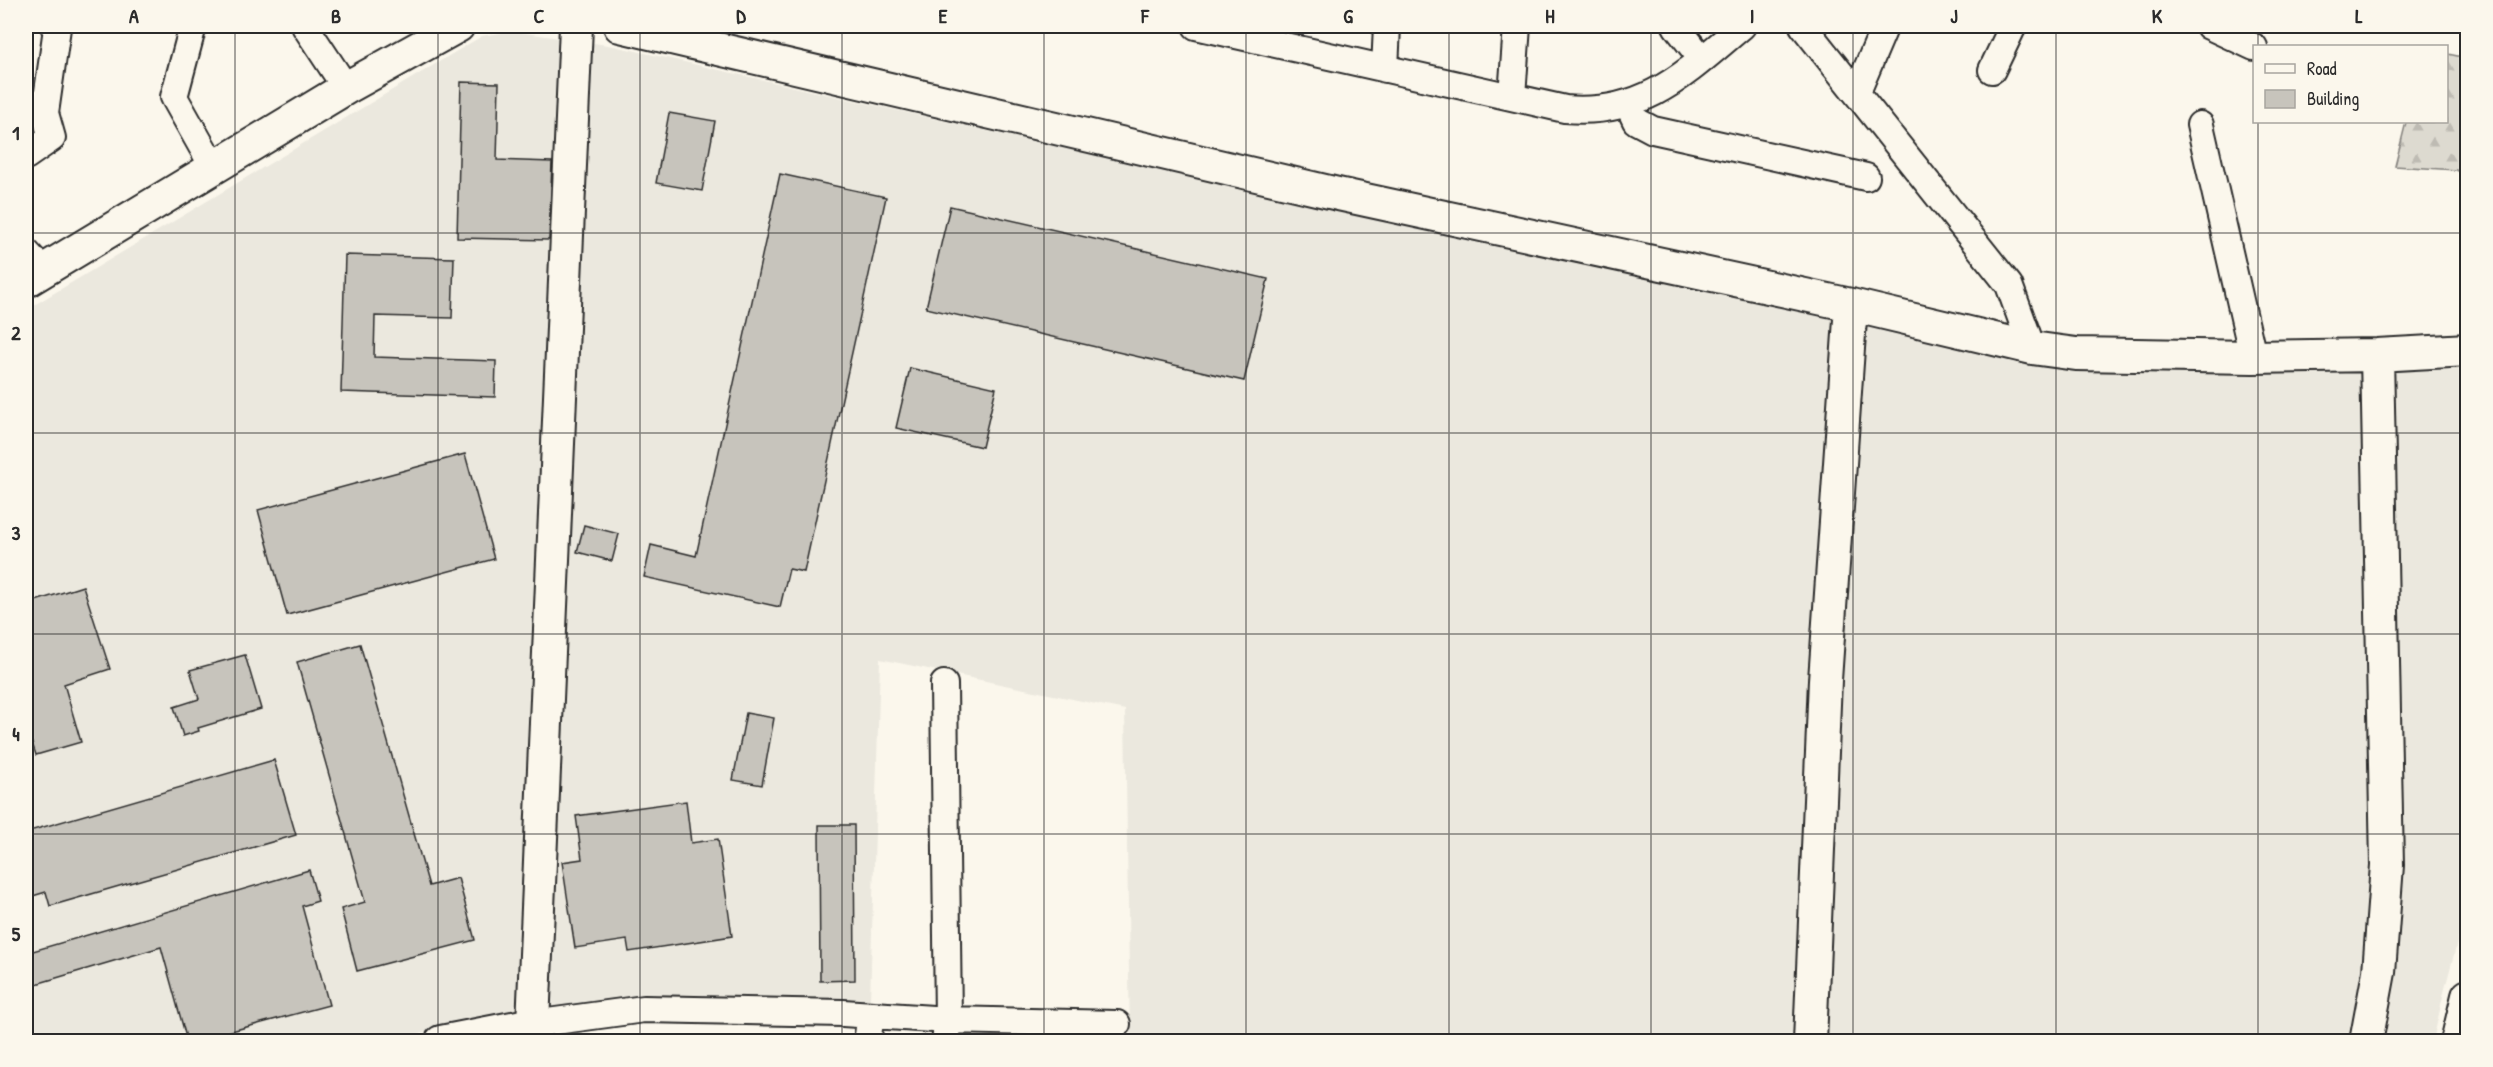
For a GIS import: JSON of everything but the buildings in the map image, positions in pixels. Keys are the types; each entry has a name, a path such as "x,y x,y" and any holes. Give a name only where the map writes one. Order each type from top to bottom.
{"street":[{"path":"26,156 52,138 45,113 57,28 54,26"},
{"path":"193,26 174,97 214,168"},
{"path":"305,26 346,88"},
{"path":"31,268 214,168 346,88 458,26"},
{"path":"533,1024 576,26"},
{"path":"620,26 1338,194 1851,305 2032,348 2076,354 2253,357 2377,355 2468,350"},
{"path":"1196,26 1254,32 1384,69 1565,109 1590,111 1628,104 1659,92 1742,26"},
{"path":"1384,69 1387,26"},
{"path":"1512,96 1517,26"},
{"path":"1676,26 1702,59"},
{"path":"1803,26 2010,285 2032,348"},
{"path":"1857,92 1885,26"},
{"path":"1992,70 2013,26"},
{"path":"2209,26 2253,47"},
{"path":"1628,104 1636,121 1653,130 1866,177"},
{"path":"2200,125 2253,357"},
{"path":"1810,1041 1825,680 1851,305"},
{"path":"2366,1041 2379,972 2387,865 2377,355"},
{"path":"944,684 947,1031"},
{"path":"2457,1041 2468,996"},
{"path":"441,1041 533,1024 644,1009 871,1015 947,1031 1117,1024"},
{"path":"867,1041 871,1015"}],"shaded area":[{"path":"512,31 614,46 1529,254 2045,365 2467,369 2467,905 2433,1041 1130,1041 1125,710 880,659 870,1001 650,998 497,1018 378,1042 26,1042 26,310 482,36"}],"green space":[{"path":"2448,54 2462,57 2467,63 2467,175 2456,170 2395,166 2406,123 2448,123"}]}
